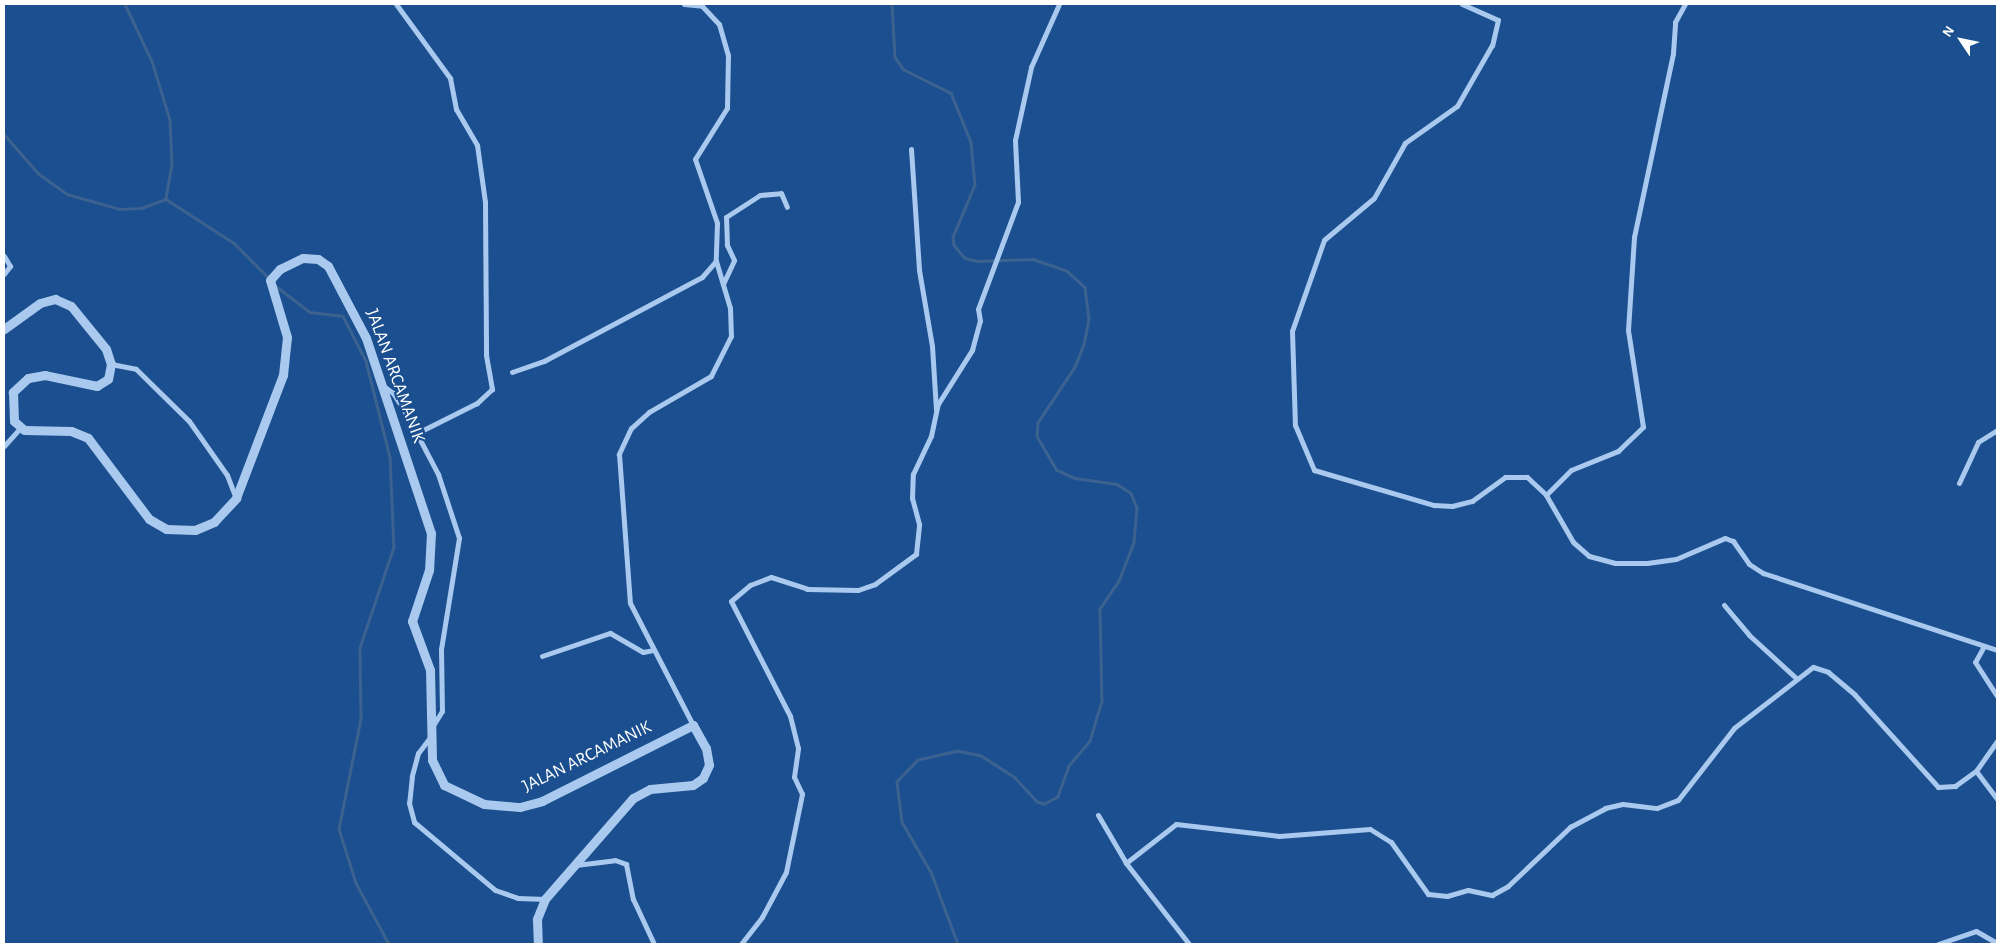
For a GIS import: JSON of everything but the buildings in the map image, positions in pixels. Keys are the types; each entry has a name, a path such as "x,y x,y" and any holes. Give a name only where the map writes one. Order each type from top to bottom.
{"street":[{"path":"396,4 450,78 456,109 477,146 485,202 486,355 492,389 477,403 417,433"},
{"path":"538,944 537,919 545,899 633,798 650,790 693,785 703,778 709,760 630,603 619,454 631,428 649,412 711,376 725,356 731,336 723,284 716,261 717,223 694,159 727,108 728,55 719,24 702,6 684,4"},
{"path":"741,944 762,918 786,872 802,794 794,777 797,742 790,716 731,601 750,585 771,577 807,590 858,590 912,561 919,543 912,498 913,474 938,415 940,400 970,356 980,321 978,309 1018,202 1014,140 1034,56 1060,4"},
{"path":"1462,4 1498,20 1492,45 1457,106 1405,143 1374,198 1324,240 1292,330 1295,425 1314,470 1434,505 1472,501 1514,474 1527,477 1546,495 1573,542 1589,556 1615,563 1647,563 1676,559 1724,538 1733,540 1749,564 1763,573 1997,650"},
{"path":"1546,495 1571,470 1628,445 1643,427 1628,330 1634,237 1673,53 1675,22 1685,4"},
{"path":"911,149 919,270 932,346 938,415"},
{"path":"723,284 734,260 727,245 726,217 760,194 780,193 788,207"},
{"path":"4,256 10,266 4,274"},
{"name":"JALAN ARCAMANIK","path":"20,428 71,431 88,438 144,513 166,529 204,527 236,498 283,376 287,337 269,284 280,269 307,258 328,266 358,319 431,533 429,570 412,621 430,670 431,732 434,769 444,785 484,804 520,807 542,801 693,725"},
{"path":"512,372 544,361 702,277 716,261"},
{"path":"4,329 40,303 60,300 96,335 111,364 108,379 101,385 45,376 23,381 13,392 10,406 20,428 4,446"},
{"path":"111,364 136,369 190,421 227,475 236,498"},
{"path":"381,385 393,393 417,433 444,487 460,546 441,649 442,711 418,754 412,776 409,803 414,822 495,890 518,898 545,899"},
{"path":"1959,483 1978,442 1997,430"},
{"path":"1724,605 1748,635 1797,679"},
{"path":"542,656 610,633 643,652 653,650"},
{"path":"1984,646 1975,662 1997,696"},
{"path":"1126,863 1176,824 1279,836 1360,828 1391,842 1428,894 1446,896 1468,890 1492,895 1508,886 1570,828 1605,808 1623,804 1657,808 1678,800 1734,728 1813,667 1828,672 1938,787 1955,786 1976,771 1997,741"},
{"path":"1976,771 1997,799"},
{"path":"1098,815 1126,863 1189,944"},
{"path":"576,865 615,860 626,864 633,899 654,944"},
{"path":"1938,944 1976,931 1997,943"}],"waterway":[{"path":"125,4 152,61 170,120 172,164 166,199"},
{"path":"892,4 895,57 903,69 951,93 971,142 975,185 953,237 954,245 965,258 977,261 1033,259 1067,271 1085,287 1089,319 1084,344 1075,367 1038,423 1037,436 1057,470 1075,478 1117,484 1131,493 1137,508 1134,543 1119,581 1100,609 1102,701 1090,741 1069,766 1058,797 1044,804 1037,802 1015,778 981,756 958,751 918,760 897,782 902,822 931,872 958,944"},
{"path":"4,134 38,173 67,194 120,209 141,208 166,199 234,243 269,278"},
{"path":"276,286 310,312 343,316 366,361 390,457 394,547 360,648 361,719 339,829 356,883 389,944"}]}
